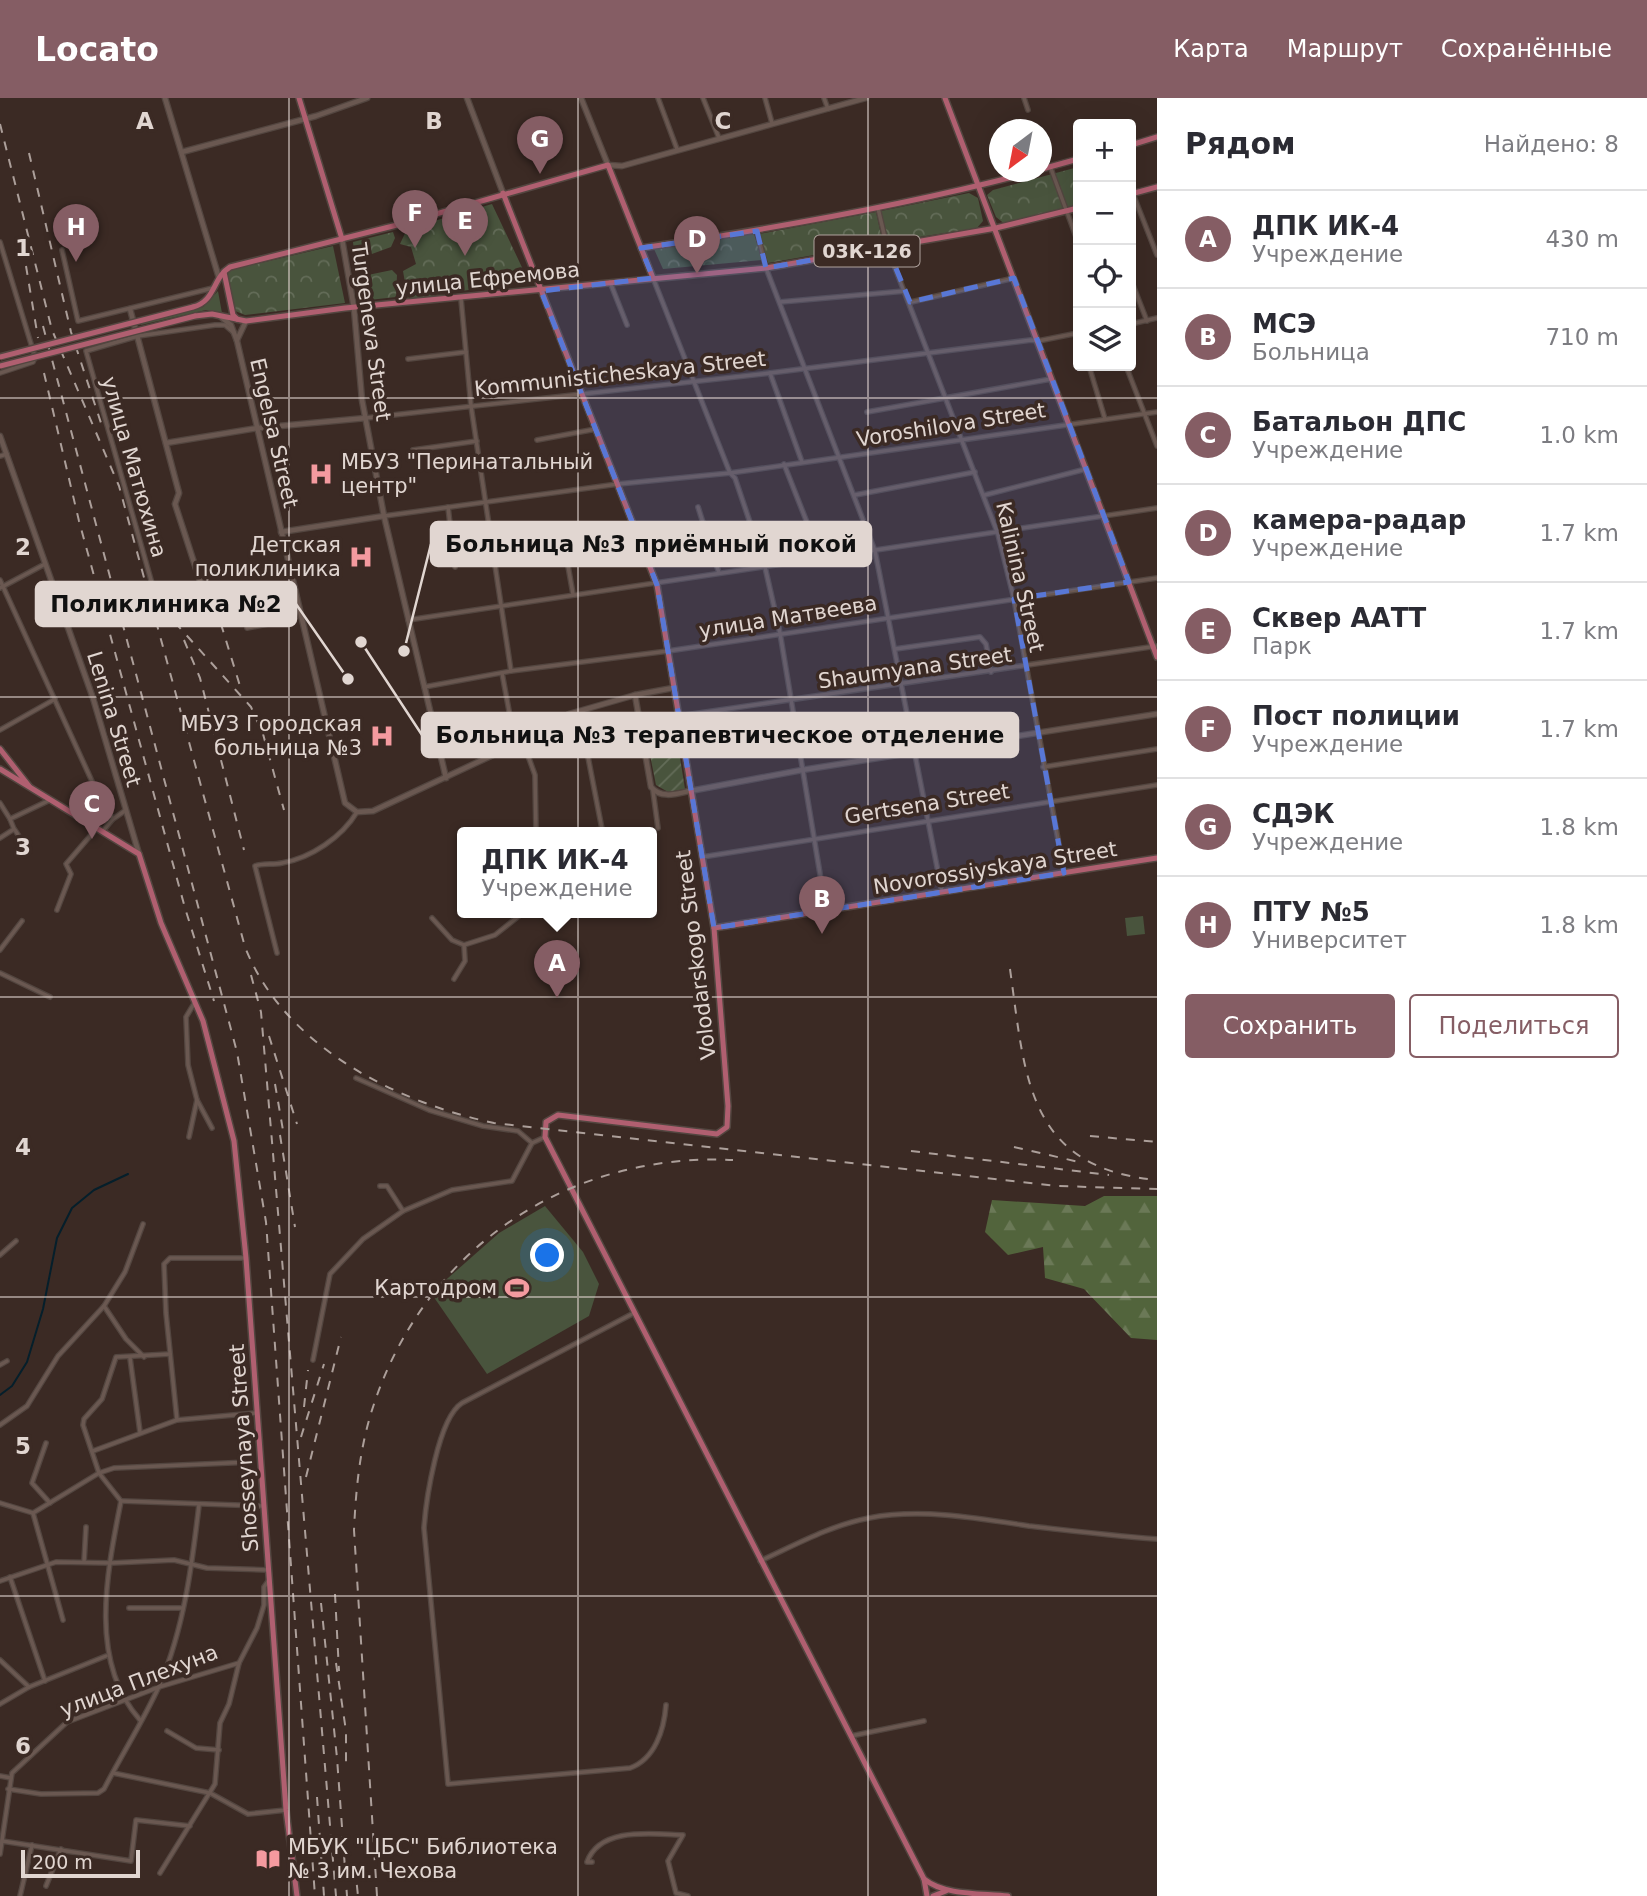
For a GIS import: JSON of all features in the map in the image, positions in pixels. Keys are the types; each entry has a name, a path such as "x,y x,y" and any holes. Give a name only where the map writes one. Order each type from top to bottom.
{"main road":[{"name":"Turgeneva Street","path":"299,98 342,239"},
{"path":"945,98 981,185 1157,657"},
{"path":"1136,143 1157,137"},
{"path":"1052,166 1073,160"},
{"path":"0,357 193,307 207,300 227,268 608,165 653,278"},
{"name":"03К-126","path":"640,248 757,231 993,182"},
{"path":"1136,193 1157,187"},
{"name":"Volodarskogo Street","path":"503,193 657,585 713,928 728,1115 727,1127 717,1134 558,1115 546,1122 545,1138"},
{"name":"улица Ефремова","path":"0,366 195,316 220,316 246,321 766,268 996,228 1073,209"},
{"path":"227,268 223,280 233,315 246,321"},
{"path":"0,749 29,786"},
{"path":"0,769 139,854"},
{"name":"Shosseynaya Street","path":"139,854 161,923 195,1002 234,1141 246,1258 286,1810 297,1896"},
{"name":"Novorossiyskaya Street","path":"713,928 1157,859"},
{"path":"545,1138 924,1879 928,1896"},
{"path":"924,1879 950,1890 1008,1896"},
{"path":"933,1896 950,1890"}],"street":[{"path":"62,250 78,321 211,289 218,281 216,263 165,98"},
{"path":"182,152 306,118 366,98"},
{"name":"Volodarskogo Street","path":"467,98 503,193"},
{"path":"581,98 608,165 622,166 866,98"},
{"path":"658,98 677,149"},
{"path":"703,98 719,138"},
{"path":"765,98 772,123"},
{"path":"824,98 828,109"},
{"path":"1024,98 1028,110"},
{"path":"1052,171 1073,228"},
{"path":"1136,204 1157,255"},
{"name":"Kalinina Street","path":"877,206 887,247 931,354 998,534 1014,599 1064,873"},
{"path":"757,231 766,268 855,495 874,551 889,617 900,685 917,753 942,892"},
{"name":"Turgeneva Street","path":"342,239 354,308 366,418 384,516 446,778"},
{"path":"0,242 35,357 33,362 0,373"},
{"path":"216,263 227,268"},
{"path":"194,293 212,286 216,263"},
{"path":"653,278 692,381 730,473 735,478 765,567 780,633 826,911"},
{"path":"909,302 1014,278"},
{"name":"улица Ефремова","path":"610,282 627,325"},
{"path":"780,302 905,291"},
{"path":"1136,293 1147,321"},
{"path":"461,299 471,406 488,501 511,671"},
{"path":"130,309 179,493 175,504 202,587"},
{"path":"220,316 231,326 237,341"},
{"path":"1136,323 1157,318"},
{"path":"237,341 246,321"},
{"path":"138,336 220,324 229,328 237,341"},
{"name":"Kommunisticheskaya Street","path":"166,443 258,428 770,373 1073,335"},
{"name":"улица Матюхина","path":"138,336 91,348 86,355 153,587"},
{"name":"Engelsa Street","path":"237,341 345,803 357,812"},
{"path":"408,359 466,352"},
{"path":"1091,371 1105,419"},
{"path":"1128,371 1157,446"},
{"path":"770,373 802,462"},
{"path":"867,412 948,400 1053,379"},
{"name":"Voroshilova Street","path":"280,532 447,506 730,473 1157,412"},
{"path":"537,440 596,429"},
{"name":"Lenina Street","path":"0,436 93,698 139,854"},
{"path":"413,450 477,441"},
{"path":"0,456 7,454"},
{"path":"784,464 807,525 812,561"},
{"path":"985,495 1086,469"},
{"path":"855,495 975,472"},
{"path":"447,506 455,567"},
{"path":"698,507 719,573"},
{"path":"408,620 1106,518 1157,508"},
{"path":"573,594 563,538 593,533"},
{"path":"1,587 45,564"},
{"name":"улица Матвеева","path":"424,687 511,671 668,651 1157,578"},
{"path":"0,580 83,764 113,819"},
{"path":"247,628 283,621 289,613 287,602 296,600"},
{"path":"895,649 980,637 986,644 990,672"},
{"name":"Shaumyana Street","path":"677,716 790,702 1155,647"},
{"path":"502,673 515,743"},
{"path":"277,953 255,866 281,863 328,843 349,825 357,812 373,811 446,778 523,741 569,714 635,695 673,688"},
{"name":"Volodarskogo Street","path":"635,695 658,828"},
{"path":"0,730 55,699"},
{"path":"569,714 588,757 602,827"},
{"path":"653,791 667,795 802,770 1157,715"},
{"path":"523,741 535,775 536,827"},
{"path":"1044,767 1157,749"},
{"name":"Gertsena Street","path":"702,857 1157,785"},
{"path":"9,819 50,800"},
{"path":"0,803 27,849"},
{"path":"57,910 71,874 66,863 100,830 126,810"},
{"path":"0,838 14,829"},
{"path":"432,918 452,940 464,945 495,934 516,918"},
{"path":"0,950 22,921"},
{"path":"454,979 465,961 464,945"},
{"path":"0,973 50,997"},
{"path":"195,1002 186,1017 188,1065 197,1100 212,1128"},
{"path":"356,1078 441,1115 518,1131 531,1143"},
{"path":"190,1137 197,1100"},
{"path":"313,1360 330,1274 363,1239 403,1212 452,1190 512,1181 531,1143 545,1138"},
{"path":"380,1186 387,1186 403,1212"},
{"path":"0,1425 27,1406 58,1356 104,1306 125,1272 144,1224"},
{"path":"0,1255 16,1241"},
{"path":"177,1420 164,1264 170,1258 246,1258"},
{"path":"104,1306 126,1339 144,1357"},
{"path":"634,1313 461,1403 449,1415 426,1499 424,1528 448,1784 630,1768 650,1756 664,1721 666,1705"},
{"path":"140,1720 124,1702 107,1656 111,1563 121,1501 99,1473 93,1451 85,1436 84,1419 102,1399 116,1357 170,1354"},
{"path":"130,1358 141,1432"},
{"path":"0,1365 7,1361"},
{"path":"93,1451 177,1420 257,1413"},
{"path":"46,1443 32,1483 50,1503"},
{"path":"0,1503 33,1513 99,1473 114,1468 251,1462"},
{"path":"121,1501 263,1506"},
{"path":"8,1789 41,1794 98,1793 104,1789 159,1687 193,1566 199,1505"},
{"path":"33,1513 63,1620"},
{"path":"759,1561 836,1526 870,1517 911,1514 1001,1521 1096,1535 1157,1539"},
{"path":"84,1562 86,1527"},
{"path":"0,1581 47,1562 174,1560 193,1566 268,1570"},
{"path":"10,1577 46,1681"},
{"path":"160,1873 215,1784 220,1723 229,1704 239,1663 257,1628 264,1605 264,1587 269,1580"},
{"path":"129,1608 183,1608"},
{"path":"0,1704 29,1687 107,1656"},
{"path":"0,1660 29,1687"},
{"name":"улица Плехуна","path":"0,1854 11,1778 18,1765 67,1722 159,1687 239,1663"},
{"path":"851,1736 890,1731 924,1721"},
{"path":"167,1731 196,1748 219,1751"},
{"path":"113,1773 211,1793 248,1814 286,1810"},
{"path":"0,1776 11,1778"},
{"path":"2,1842 131,1861 136,1820 190,1826"},
{"path":"592,1863 587,1862 591,1852 631,1832 683,1835 668,1861 676,1893 688,1896"},
{"path":"20,1896 32,1845"},
{"path":"46,1886 61,1849"}],"highlighted area":[{"path":"757,231 766,268 887,247 910,302 1014,278 1129,582 1014,599 1064,873 714,928 657,585 541,291 653,278 641,248"}],"green space":[{"path":"1073,168 1073,206 1006,225 996,217 987,195 993,190 1023,182 1052,182 1052,174"},
{"path":"969,193 978,198 983,221 977,228 887,242 881,211"},
{"path":"492,204 528,280 408,300 403,271 416,264 411,247 400,244 407,229"},
{"path":"876,212 883,243 768,263 759,234"},
{"path":"393,232 395,238 391,247 361,258 363,276 392,270 397,275 396,297 360,301 353,242"},
{"path":"754,234 762,260 663,269 654,249"},
{"path":"333,246 345,303 245,315 233,310 227,272 230,270"},
{"path":"218,291 222,313 206,310 141,325 140,322 203,307"},
{"path":"675,729 677,743 653,747 651,734"},
{"path":"678,745 685,789 668,792 656,785 649,750"},
{"path":"1143,916 1145,934 1127,936 1125,918"},
{"path":"1104,1196 1157,1196 1157,1340 1131,1338 1084,1289 1045,1278 1043,1247 1008,1255 985,1232 992,1200 1085,1206"},
{"name":"Картодром","path":"545,1206 583,1252 599,1284 589,1316 487,1374 431,1293 499,1233"}],"waterway":[{"path":"0,1395 12,1386 27,1362 43,1309 57,1238 72,1208 94,1190 128,1174"}],"railway":[{"path":"0,124 52,330 119,486 245,947 263,982 286,1013 315,1041 347,1064 419,1101 494,1123 1057,1186 1157,1189"},
{"path":"29,153 71,332 101,423"},
{"path":"26,266 38,338"},
{"path":"43,326 237,1052 266,1222 315,1896"},
{"path":"44,373 79,521 185,908 214,1001"},
{"path":"205,572 240,686"},
{"path":"154,593 162,608 251,707 263,734 284,810"},
{"path":"184,640 200,678 244,850"},
{"path":"1010,969 1029,1079 1040,1110 1057,1136 1081,1157 1114,1172 1157,1180"},
{"path":"251,975 261,1012 336,1896"},
{"path":"269,1036 297,1124"},
{"path":"275,1084 284,1136"},
{"path":"280,1135 295,1227"},
{"path":"1090,1136 1157,1142"},
{"path":"1014,1147 1079,1162"},
{"path":"911,1151 1109,1175"},
{"path":"377,1896 354,1530 365,1435 374,1404 398,1348 429,1299 467,1256 512,1221 561,1193 615,1173 673,1162 733,1160"},
{"path":"306,1477 341,1337"},
{"path":"301,1437 324,1364"},
{"path":"304,1407 308,1370"},
{"path":"335,1594 339,1671"},
{"path":"321,1603 337,1758 347,1896"},
{"path":"336,1663 346,1731 346,1763"},
{"path":"317,1797 324,1896"},
{"path":"355,1867 358,1896"}],"place":[{"name":"СДЭК","path":"540,174"},
{"name":"Пост полиции","path":"415,248"},
{"name":"Сквер ААТТ","path":"465,256"},
{"name":"ПТУ №5","path":"76,262"},
{"name":"камера-радар","path":"697,274"},
{"name":"МБУЗ \"Перинатальный центр\"","path":"321,474"},
{"name":"Детская поликлиника","path":"361,557"},
{"name":"Больница №3 терапевтическое отделение","path":"361,642"},
{"name":"Больница №3 приёмный покой","path":"404,651"},
{"name":"Поликлиника №2","path":"348,679"},
{"name":"МБУЗ Городская больница №3","path":"382,736"},
{"name":"Батальон ДПС","path":"92,839"},
{"name":"МСЭ","path":"822,934"},
{"name":"ДПК ИК-4","path":"557,998"},
{"name":"Картодром","path":"517,1288"},
{"name":"МБУК \"ЦБС\" Библиотека № 3 им. Чехова","path":"268,1859"}]}
